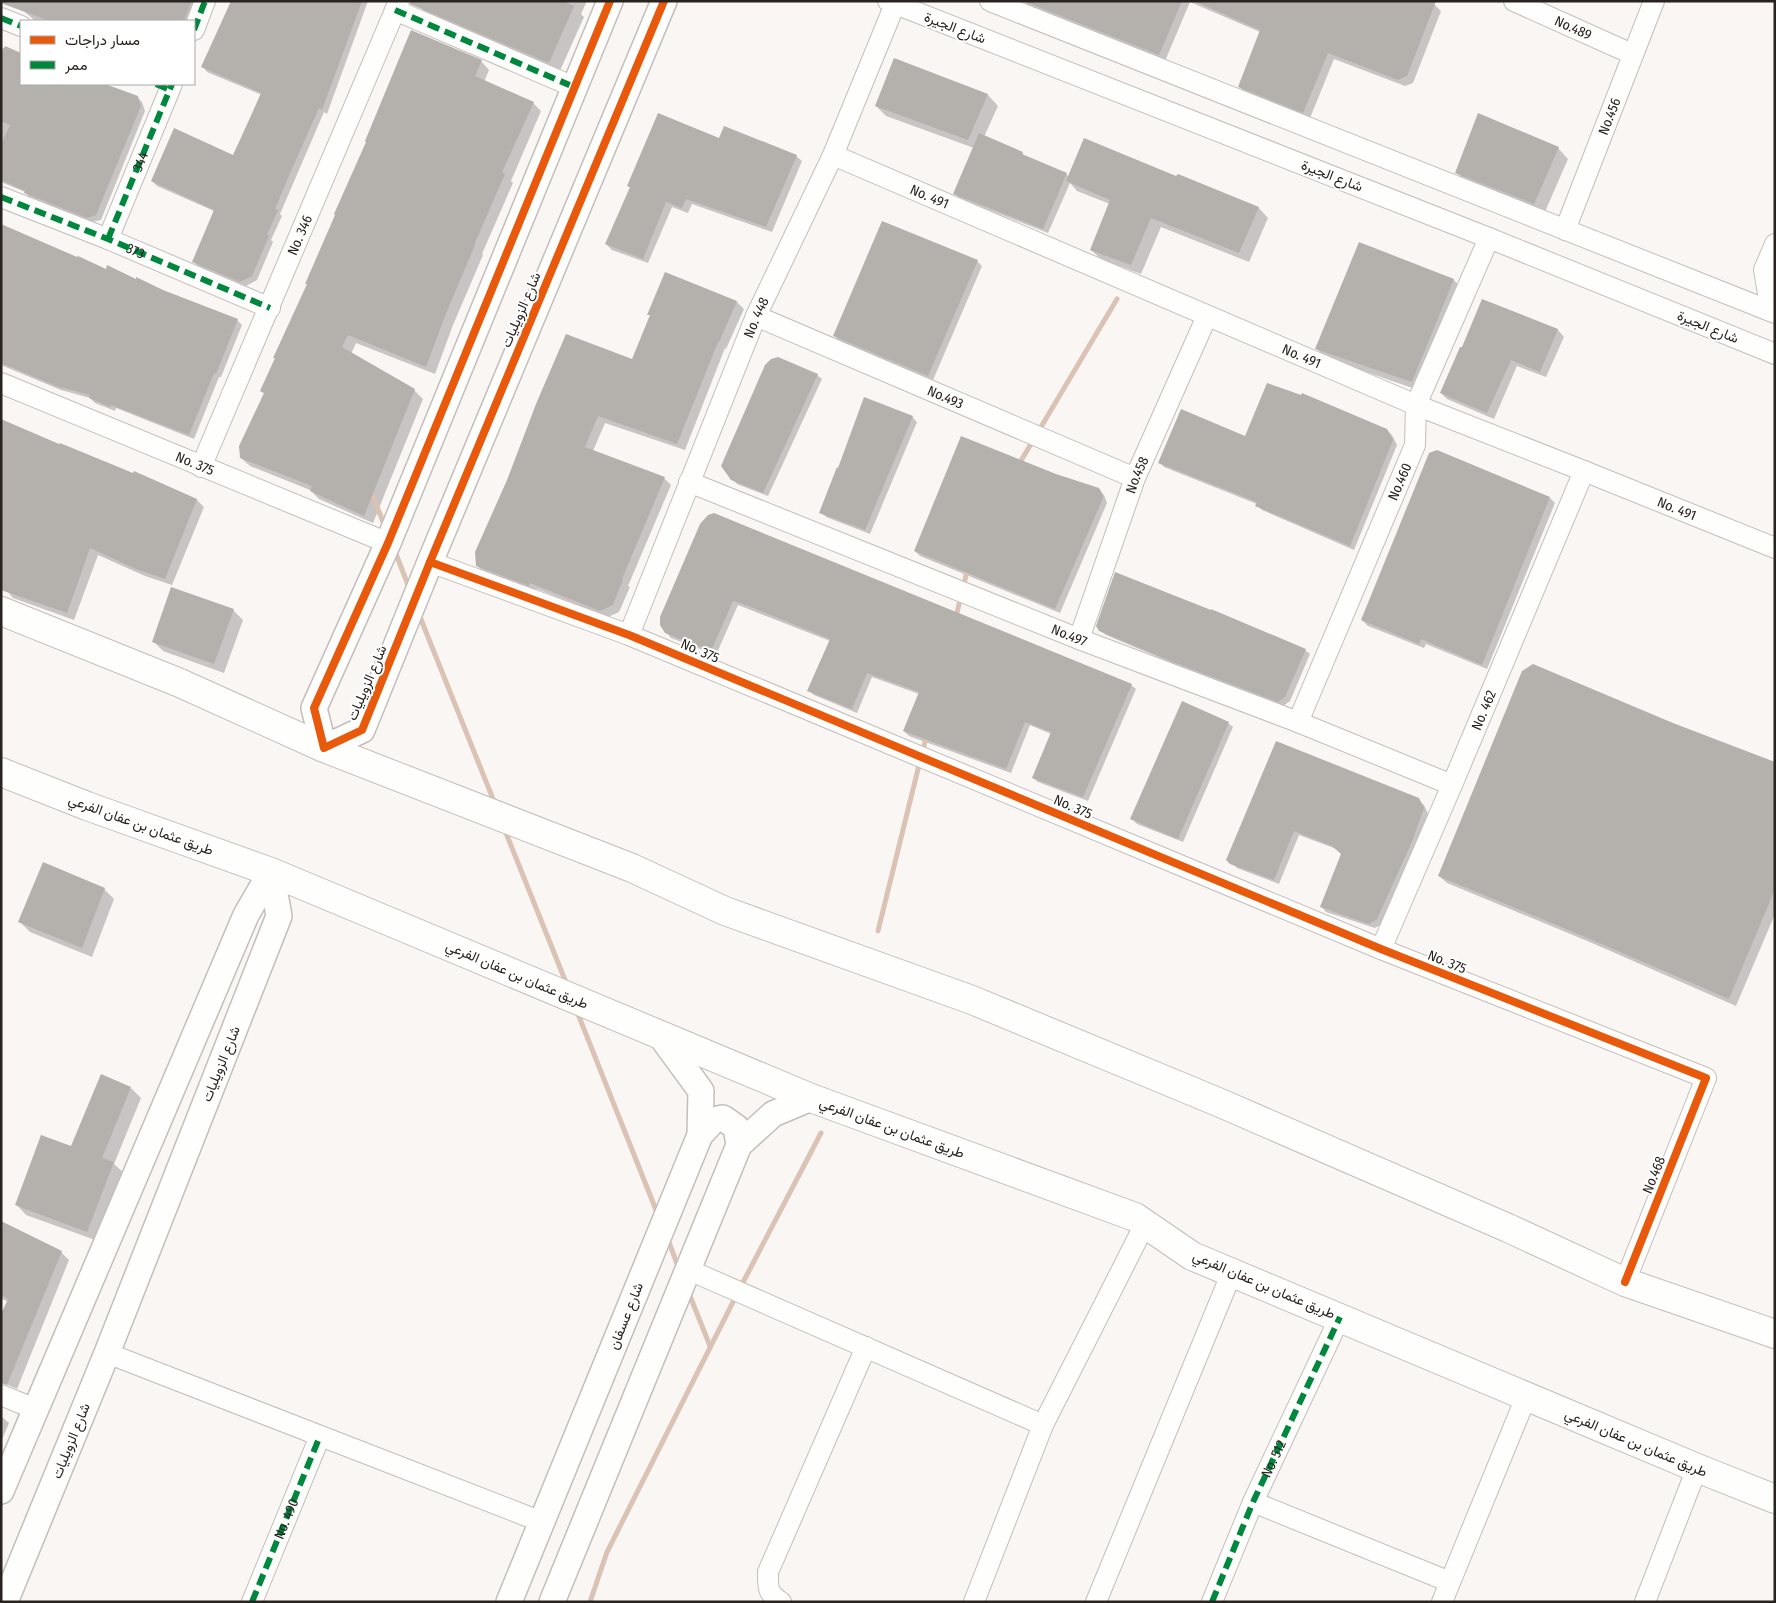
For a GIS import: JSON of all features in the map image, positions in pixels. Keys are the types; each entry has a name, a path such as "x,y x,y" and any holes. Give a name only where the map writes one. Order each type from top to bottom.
{"main road":[{"path":"1,611 180,683 324,748 632,868 725,911 972,1000 1218,1102 1508,1228 1625,1282 1775,1334"},
{"path":"1,631 23,639 180,683"},
{"path":"1,761 87,806"},
{"name":"طريق عثمان بن عفان الفرعي","path":"1,772 87,806 271,872 811,1098 1126,1214 1145,1224 1192,1256 1696,1468 1775,1499"}],"street":[{"path":"195,27 205,1"},
{"path":"324,748 314,708 388,543 610,1"},
{"name":"شارع الزويليات","path":"324,748 362,730 664,1"},
{"path":"990,1 1565,230 1774,311"},
{"name":"No.489","path":"1514,1 1632,54"},
{"name":"No.456","path":"1565,230 1654,1"},
{"name":"No. 448","path":"629,635 756,316 833,155 892,3"},
{"name":"شارع الجيرة","path":"892,3 1490,238 1775,354"},
{"path":"397,6 574,87"},
{"name":"No. 346","path":"201,467 397,6"},
{"path":"1,18 20,26"},
{"name":"344","path":"108,239 166,86"},
{"name":"No. 491","path":"833,155 1416,405 1775,548"},
{"name":"373","path":"1,197 108,239 270,308"},
{"name":"No.460","path":"1298,722 1415,445 1416,405 1490,238"},
{"path":"1774,311 1764,270 1775,244"},
{"name":"No.493","path":"756,316 1135,478"},
{"name":"No.458","path":"1079,639 1135,478 1207,316"},
{"name":"No. 375","path":"1,383 388,543"},
{"name":"No. 462","path":"1381,949 1584,471"},
{"name":"No.497","path":"689,482 1079,639 1298,722 1452,785"},
{"name":"No. 375","path":"430,562 629,635 1381,949 1706,1078"},
{"path":"1,1491 246,915 271,872"},
{"name":"شارع الزويليات","path":"5,1602 107,1353 279,916 271,872"},
{"name":"شارع عسفان","path":"509,1602 700,1135 701,1091 660,1035"},
{"name":"No.468","path":"1625,1282 1706,1078"},
{"path":"552,1602 739,1145 773,1114 811,1098"},
{"path":"700,1135 714,1120 723,1118 736,1127 739,1145"},
{"path":"974,1602 1043,1425 1145,1224"},
{"path":"689,1270 1043,1425"},
{"path":"1096,1602 1232,1272"},
{"name":"No. 512","path":"1212,1602 1253,1502 1340,1317"},
{"path":"781,1602 768,1590 768,1572 866,1347"},
{"path":"107,1353 542,1522"},
{"path":"1,1395 35,1409"},
{"path":"1442,1602 1526,1397"},
{"name":"No. 490","path":"252,1602 320,1436"},
{"path":"1645,1602 1696,1468"},
{"path":"1253,1502 1450,1582"}],"building":[{"path":"1,1 192,1 184,20 46,20 1,3"},
{"path":"231,1 362,1 322,110 319,108 275,209 278,210 252,276 240,282 192,262 214,210 151,181 174,128 233,155 261,93 201,67"},
{"path":"411,1 563,1 574,6 549,63 410,4"},
{"path":"1023,1 1182,1 1159,55"},
{"path":"1194,1 1436,1 1407,76 1398,80 1328,53 1303,113 1238,87 1260,30"},
{"path":"411,30 482,60 475,76 534,102 502,172 505,174 474,245 426,367 348,335 342,347 415,389 364,516 310,491 312,486 240,458 239,446 264,393 260,391 275,358 273,358 307,284 305,284 366,142"},
{"path":"5,46 20,53 20,85 108,85 138,96 141,106 96,215 87,218 24,193 25,191 1,180 1,145 10,125 1,121 1,54"},
{"path":"894,58 988,94 968,140 875,106"},
{"path":"658,113 719,138 724,126 797,155 766,227 686,199 682,208 666,202 643,259 605,244 630,187 627,186"},
{"path":"1478,113 1559,147 1534,204 1455,173"},
{"path":"979,133 1067,173 1043,229 953,194"},
{"path":"1084,138 1176,176 1178,174 1259,207 1239,253 1151,218 1131,265 1090,250 1110,200 1066,181"},
{"path":"882,221 978,260 928,376 833,336"},
{"path":"1,224 106,269 107,265 136,279 136,277 163,290 238,319 189,435 111,405 110,407 89,398 90,395 56,386 1,363"},
{"path":"1359,242 1454,279 1412,382 1315,349"},
{"path":"665,272 737,301 718,342 677,444 598,416 585,447 665,477 613,605 600,611 530,583 529,586 476,566 475,552 507,480 536,404 566,334 632,359 650,315 647,315"},
{"path":"1482,299 1558,329 1540,372 1511,360 1487,413 1440,393"},
{"path":"778,357 818,374 763,493 731,480 721,466 765,365 771,359"},
{"path":"1267,383 1301,395 1302,393 1387,429 1393,440 1350,546 1255,506 1257,502 1158,463 1181,409 1245,436"},
{"path":"864,397 913,416 865,530 819,513"},
{"path":"1,419 133,473 134,471 197,499 165,579 136,569 90,548 67,613 1,590"},
{"path":"961,436 1056,474 1099,488 1102,493 1103,498 1055,609 914,551"},
{"path":"1437,450 1550,497 1482,665 1421,639 1419,644 1361,620 1429,453"},
{"path":"714,513 1132,684 1083,797 1032,778 1051,732 1025,722 1006,769 903,731 919,692 867,673 852,709 807,691 830,639 751,607 733,601 711,651 665,633 660,625 660,617 700,524 708,515"},
{"path":"1115,572 1211,609 1306,649 1285,697 1278,702 1168,660 1099,631 1096,626"},
{"path":"171,587 234,609 214,664 152,642"},
{"path":"1533,664 1673,723 1775,762 1775,889 1729,999 1438,876 1522,671"},
{"path":"1182,701 1229,722 1178,839 1130,819"},
{"path":"1276,741 1419,798 1424,808 1411,844 1377,919 1369,924 1320,907 1341,854 1332,846 1294,831 1274,880 1230,864 1226,860"},
{"path":"43,862 105,888 82,948 18,922"},
{"path":"101,1074 131,1087 102,1158 114,1162 87,1232 15,1205 41,1135 71,1146"},
{"path":"1,1221 62,1251 7,1385 1,1383 1,1314 8,1299 1,1295"}],"waterway":[{"path":"1038,432 1117,299"},
{"path":"1019,464 1034,439"},
{"path":"371,491 385,527"},
{"path":"394,549 410,590"},
{"path":"963,588 968,567"},
{"path":"956,617 961,596"},
{"path":"418,612 495,804"},
{"path":"922,753 927,735"},
{"path":"878,931 920,761"},
{"path":"504,828 567,985"},
{"path":"576,1009 658,1215"},
{"path":"740,1288 821,1133"},
{"path":"667,1237 679,1269"},
{"path":"688,1291 710,1346"},
{"path":"590,1602 607,1552 736,1296"}],"marked path":[{"path":"195,27 205,1"},
{"path":"395,10 574,87"},
{"path":"1,18 20,26"},
{"path":"158,85 170,90"},
{"path":"108,239 172,85"},
{"path":"1,197 108,239 270,308"},
{"path":"1212,1602 1253,1502 1340,1317"},
{"path":"252,1602 320,1436"}],"cycle path":[{"path":"610,1 388,543 314,708 324,748 362,730 664,1"},
{"path":"430,562 629,635 1381,949 1706,1078 1625,1282"}]}
